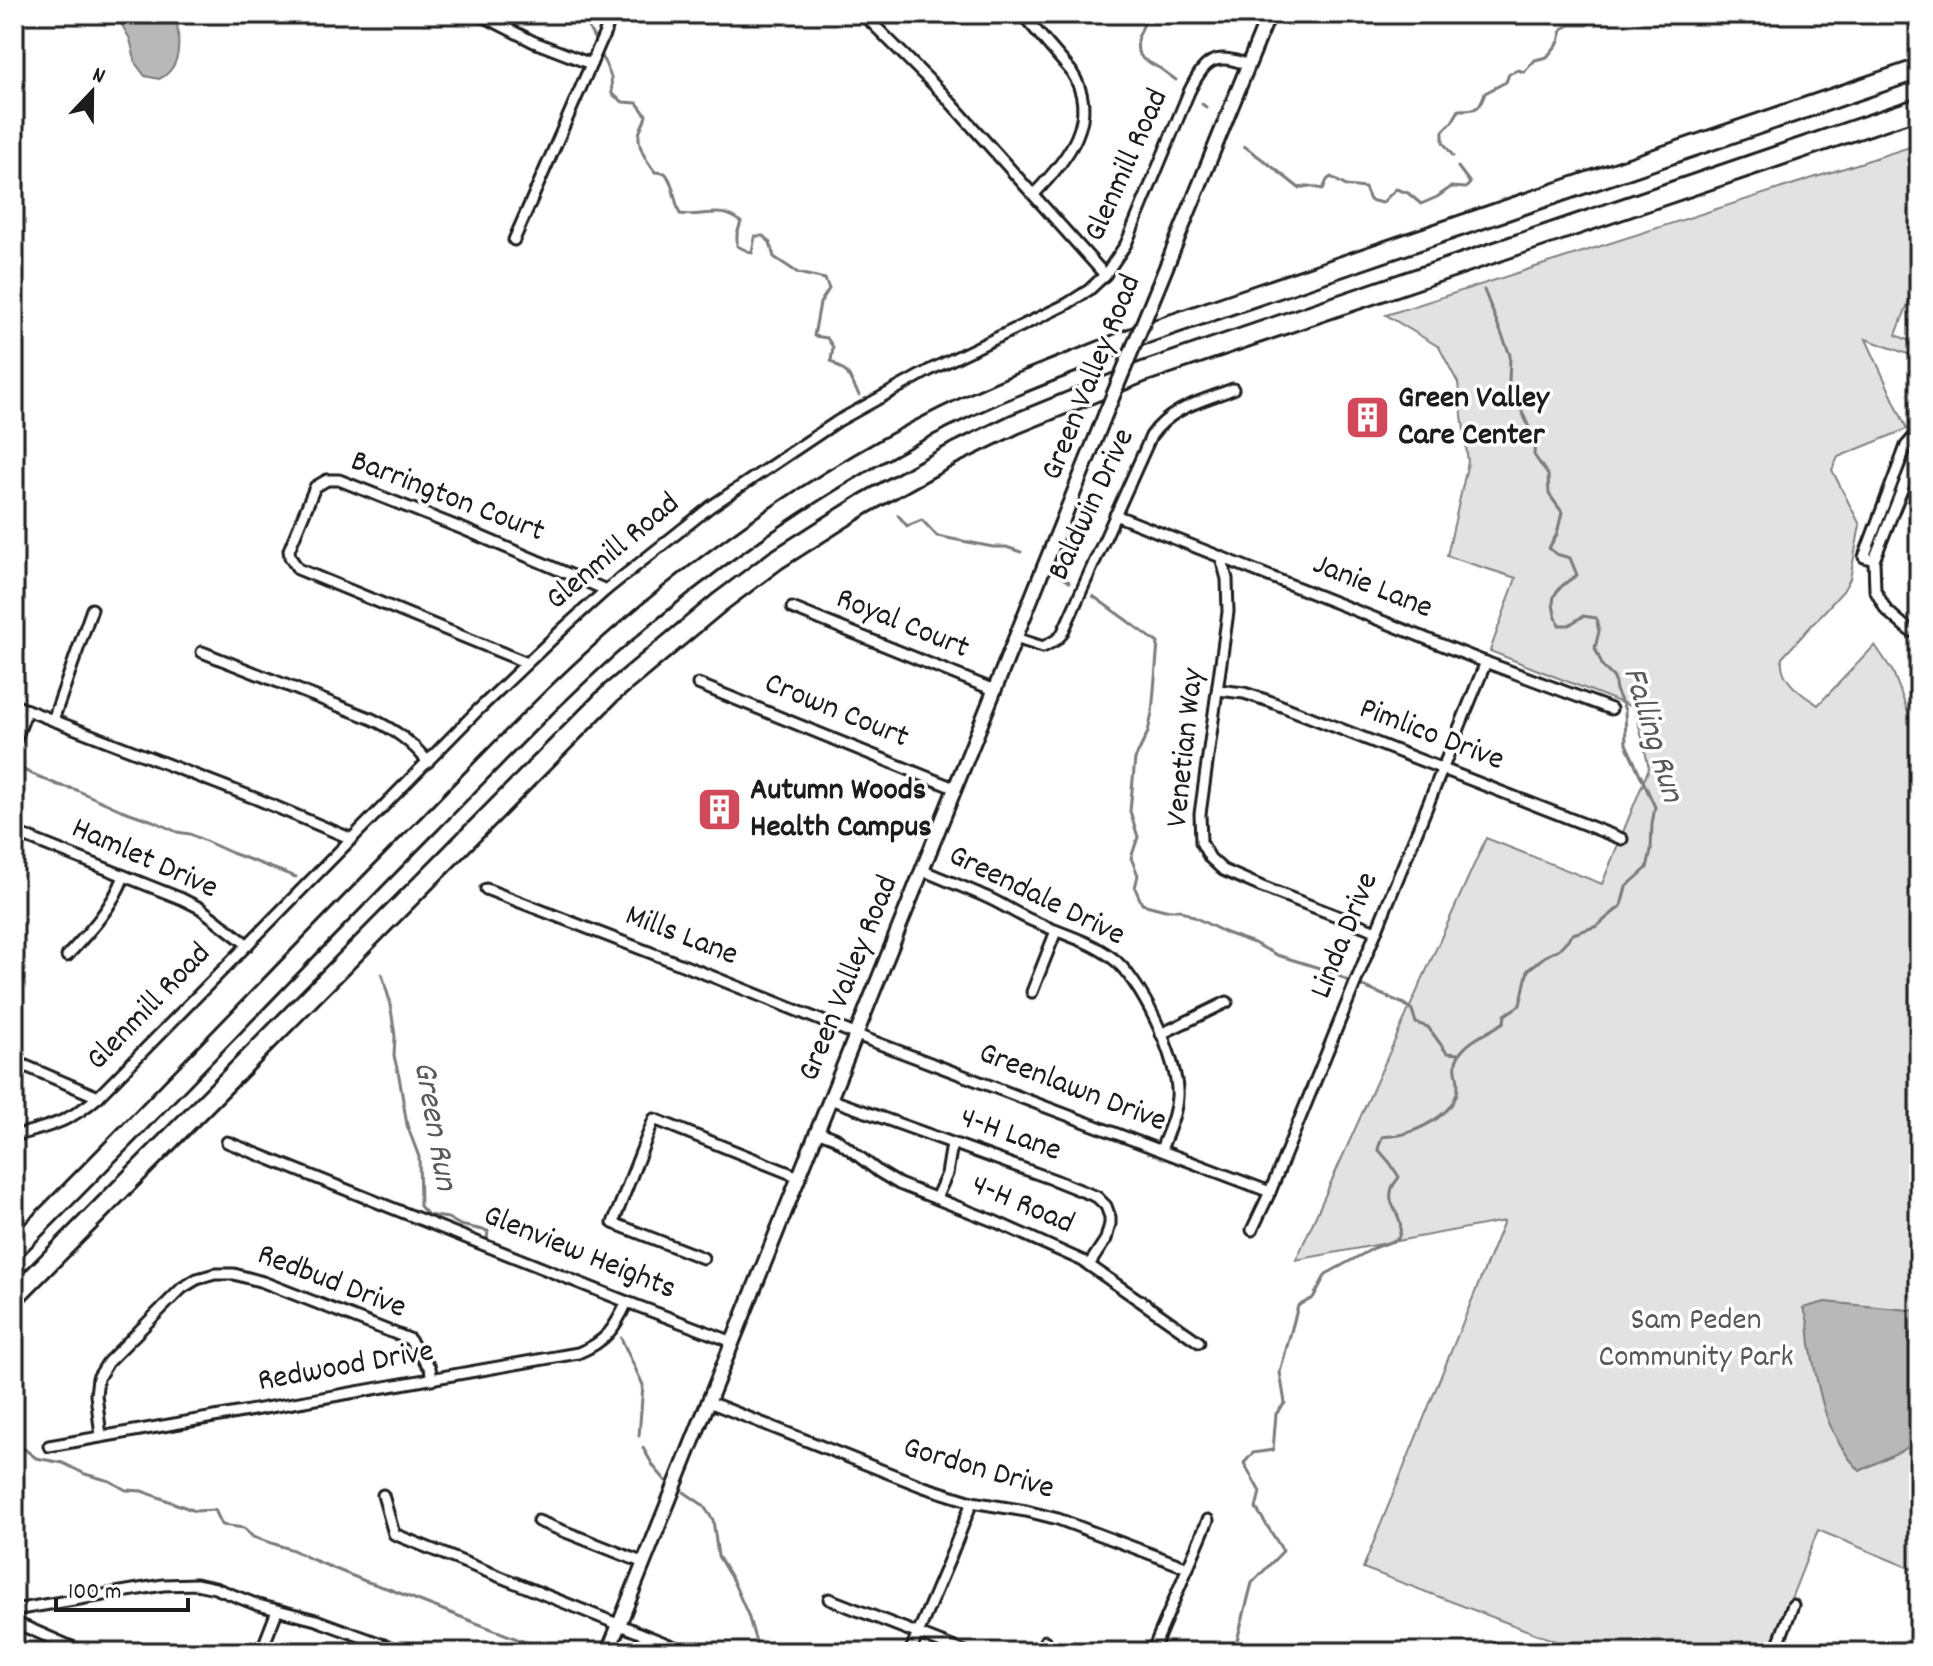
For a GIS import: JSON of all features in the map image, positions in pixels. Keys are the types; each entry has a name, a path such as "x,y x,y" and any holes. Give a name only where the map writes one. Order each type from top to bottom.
{"highway":[{"path":"14,1249 332,922 604,650 735,545 805,497 932,424 997,393 1135,337 1919,69"},
{"path":"14,1297 611,693 720,602 776,560 852,511 953,454 1143,372 1919,108"},
{"path":"14,1233 147,1115"}],"street":[{"path":"479,14 534,42 591,64"},
{"path":"514,240 613,14"},
{"path":"863,14 943,94 1105,275"},
{"path":"1022,14 1071,71 1084,99 1082,118 1072,148 1057,171 1034,194"},
{"name":"Green Valley Road","path":"608,1652 954,788 1269,14"},
{"name":"Glenmill Road","path":"14,1136 61,1123 98,1097 527,663 606,590 710,507 838,421 930,370 1067,304 1089,290 1105,275 1126,244 1200,72 1207,64 1222,58 1233,58 1248,65"},
{"name":"Baldwin Drive","path":"1015,638 1043,647 1062,634 1157,428 1180,409 1233,389"},
{"path":"1919,431 1906,446 1869,558 1875,590 1886,610 1909,630 1919,634"},
{"path":"1869,558 1919,447"},
{"name":"Barrington Court","path":"527,663 298,569 289,550 315,487 327,480 339,480 606,590"},
{"name":"Janie Lane","path":"1115,515 1611,709"},
{"name":"Venetian Way","path":"1221,557 1229,595 1199,823 1201,842 1210,858 1223,870 1376,931"},
{"name":"Royal Court","path":"792,608 994,690"},
{"path":"53,720 92,609"},
{"path":"202,652 372,719 398,733 428,762"},
{"name":"Linda Drive","path":"1252,1230 1486,662"},
{"name":"Crown Court","path":"698,684 954,788"},
{"name":"Pimlico Drive","path":"1218,690 1244,693 1269,701 1622,839"},
{"path":"14,705 352,839"},
{"path":"14,744 27,710"},
{"name":"Hamlet Drive","path":"14,832 200,908 248,945"},
{"name":"Greendale Drive","path":"922,870 1091,946 1118,963 1137,987 1176,1072 1178,1089 1172,1121 1161,1150"},
{"path":"67,956 102,917 124,876"},
{"name":"Mills Lane","path":"486,889 856,1034"},
{"path":"1032,992 1056,931"},
{"path":"1161,1034 1227,1002"},
{"name":"Greenlawn Drive","path":"856,1034 1270,1192"},
{"path":"14,1061 98,1097"},
{"name":"4-H Lane","path":"830,1099 1084,1191 1102,1201 1109,1211 1110,1224 1106,1239 1089,1265"},
{"path":"703,1258 613,1223 654,1119 799,1177"},
{"name":"4-H Road","path":"817,1131 835,1138 899,1184 1060,1250 1089,1265 1199,1342"},
{"name":"Glenview Heights","path":"227,1142 733,1342"},
{"path":"936,1198 947,1174 952,1144"},
{"name":"Redbud Drive","path":"101,1436 96,1395 98,1378 108,1362 182,1288 197,1279 215,1274 234,1274 263,1282 409,1339 430,1368 432,1380"},
{"name":"Redwood Drive","path":"49,1446 578,1353 596,1345 609,1334 627,1302"},
{"name":"Gordon Drive","path":"709,1402 924,1487 972,1502 1058,1519 1188,1568"},
{"path":"383,1495 394,1534 687,1652"},
{"path":"910,1652 972,1502"},
{"path":"1152,1652 1208,1520"},
{"path":"538,1521 644,1563"},
{"path":"14,1610 185,1583 215,1588 403,1652"},
{"path":"829,1599 965,1652"},
{"path":"1775,1652 1793,1605"},
{"path":"261,1652 277,1611"},
{"path":"14,1622 83,1652"},
{"path":"1040,1652 1045,1641"}],"green space":[{"name":"Sam Peden Community Park","path":"1919,144 1919,275 1896,335 1919,345 1919,358 1866,339 1907,429 1838,457 1832,470 1860,525 1850,579 1843,591 1782,658 1782,666 1792,686 1818,705 1875,645 1893,672 1912,723 1919,726 1919,927 1909,957 1919,984 1919,1572 1818,1530 1770,1652 1584,1652 1363,1568 1504,1221 1296,1260 1486,838 1602,884 1649,768 1635,708 1490,651 1516,578 1447,556 1468,462 1458,383 1439,347 1386,315"}],"shaded area":[{"path":"107,14 176,14 178,51 167,74 159,79 145,76 136,64 130,39 119,20"},
{"path":"1825,1302 1919,1311 1919,1442 1860,1471 1831,1428 1817,1379 1803,1308"}],"waterway":[{"path":"581,14 594,38"},
{"path":"1148,14 1137,40 1138,52 1143,59 1176,80"},
{"name":"Falling Run","path":"1453,156 1443,142 1443,131 1459,110 1476,108 1485,93 1506,82 1509,74 1518,70 1524,72 1535,60 1547,57 1559,42 1562,29 1570,25 1587,25 1596,14"},
{"path":"602,56 611,77 612,94 623,102 637,103 646,115 639,135 642,150 655,172 665,173 668,177 680,214 719,213 734,217 741,222 737,246 752,253 755,236 763,236 770,242 774,257 798,273 825,279 829,289 820,303 814,336 827,338 833,347 831,361 847,373 859,395"},
{"path":"1202,104 1206,107"},
{"path":"1244,146 1299,188 1323,189 1331,177 1346,186 1365,188 1370,200 1382,203 1396,189 1408,193 1421,204 1451,187 1466,188 1470,183 1458,167"},
{"name":"Falling Run","path":"1234,1652 1252,1583 1283,1551 1256,1508 1260,1492 1244,1463 1253,1453 1273,1450 1276,1414 1285,1403 1280,1372 1298,1306 1313,1298 1326,1274 1398,1239 1400,1224 1391,1195 1399,1177 1378,1149 1382,1137 1415,1130 1447,1109 1457,1094 1456,1063 1463,1049 1504,1022 1505,1015 1520,1005 1528,970 1559,949 1573,934 1597,926 1621,906 1626,887 1647,868 1651,850 1655,807 1626,744 1625,710 1614,678 1603,667 1595,648 1599,631 1596,618 1583,616 1569,625 1559,625 1555,615 1554,596 1577,575 1570,558 1556,554 1549,548 1557,534 1562,512 1549,494 1548,475 1534,455 1535,441 1509,382 1510,355 1484,290"},
{"path":"898,515 907,526 922,520 937,536 1021,552"},
{"path":"1058,574 1069,582"},
{"path":"1093,596 1158,643 1152,713 1148,732 1135,759 1130,811 1138,837 1131,858 1138,875 1135,888 1142,904 1180,910 1277,955 1347,980"},
{"name":"Green Run","path":"14,766 296,877"},
{"name":"Green Run","path":"382,974 390,1002 395,1036 394,1056 407,1125 419,1157 420,1206 428,1215 488,1231 487,1239"},
{"path":"1362,986 1404,1004 1412,1010 1416,1023 1428,1027 1447,1053 1459,1054"},
{"name":"Green Run","path":"621,1338 643,1385 639,1436"},
{"path":"14,1441 36,1458 63,1463 126,1490 142,1491 195,1511 215,1510 222,1525 244,1528 253,1537 555,1652"},
{"name":"Green Run","path":"643,1448 666,1481"},
{"name":"Green Run","path":"684,1492 703,1505 713,1520 718,1556 748,1615 756,1642 755,1652"}],"place":[{"name":"Green Valley Care Center","path":"1367,418"},
{"name":"Autumn Woods Health Campus","path":"719,810"}]}
